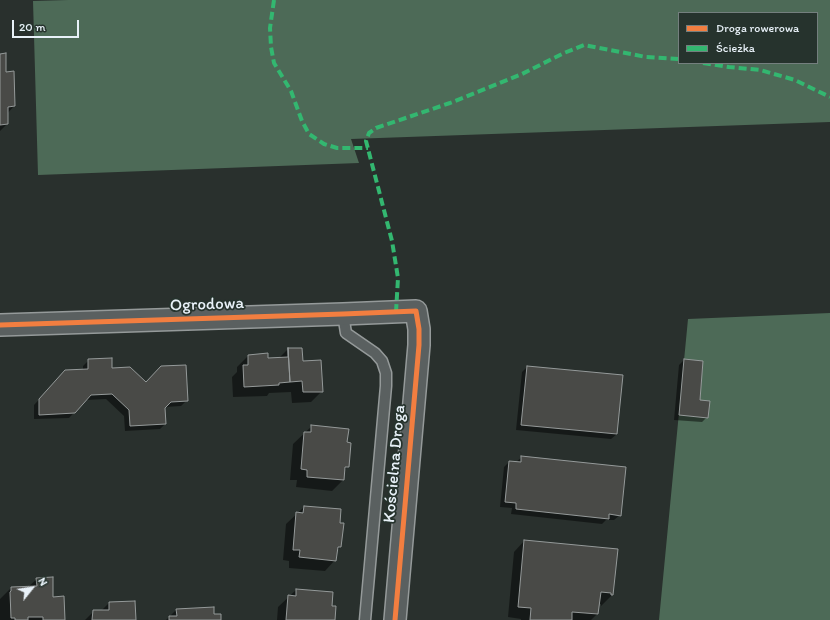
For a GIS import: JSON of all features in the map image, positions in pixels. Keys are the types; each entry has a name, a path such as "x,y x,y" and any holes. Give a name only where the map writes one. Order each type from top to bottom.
{"street":[{"name":"Ogrodowa","path":"0,325 416,311"},
{"name":"Kościelna Droga","path":"395,620 419,345 419,329 416,311"}],"lane":[{"path":"343,314 346,333 375,353 382,361 386,373 364,620"}],"green space":[{"path":"830,0 830,122 351,139 359,163 38,175 33,1"},
{"path":"830,313 830,620 659,620 688,319"}],"building":[{"path":"6,53 6,72 14,71 15,106 8,107 8,124 0,125 0,54"},
{"path":"288,348 290,382 279,383 279,385 244,387 243,365 248,365 248,355 268,353 268,358 288,357"},
{"path":"288,348 302,348 303,361 321,360 323,392 303,392 302,381 290,382"},
{"path":"112,358 112,368 130,367 146,382 161,366 186,365 188,401 171,402 165,408 166,424 130,426 129,410 112,394 91,395 75,413 39,415 39,399 65,370 88,369 88,359"},
{"path":"684,359 703,361 700,400 710,401 708,418 679,415"},
{"path":"527,366 623,375 617,434 521,425"},
{"path":"311,425 349,429 347,442 351,443 349,467 345,467 344,480 307,477 307,470 301,469 304,432 311,432"},
{"path":"521,456 626,467 621,516 609,514 609,519 516,509 516,503 505,502 509,461 521,462"},
{"path":"304,506 341,509 340,523 344,523 341,547 338,547 336,561 299,557 300,550 293,550 296,512 303,513"},
{"path":"524,540 618,549 613,595 611,595 611,593 601,592 598,614 572,612 572,620 530,620 531,608 518,607"},
{"path":"53,577 53,597 64,596 65,620 43,620 43,617 28,617 28,620 15,620 15,618 11,618 11,587 37,586 36,578"},
{"path":"296,589 333,592 332,606 336,606 335,620 286,620 288,595 296,596"},
{"path":"135,601 136,620 92,620 93,610 109,610 109,602"},
{"path":"214,607 214,614 221,614 221,620 169,620 169,616 177,616 176,609"}],"marked path":[{"path":"274,0 270,28 274,63 291,91 302,121 309,134 324,144 337,148 368,148"},
{"path":"396,312 398,278 392,241 366,141 369,133 376,128 450,103 522,74 564,53 584,45 646,57 678,59"},
{"path":"710,64 760,70 795,80 830,97"}],"cycle path":[{"path":"0,325 416,311 419,329 419,345 395,620"}]}
